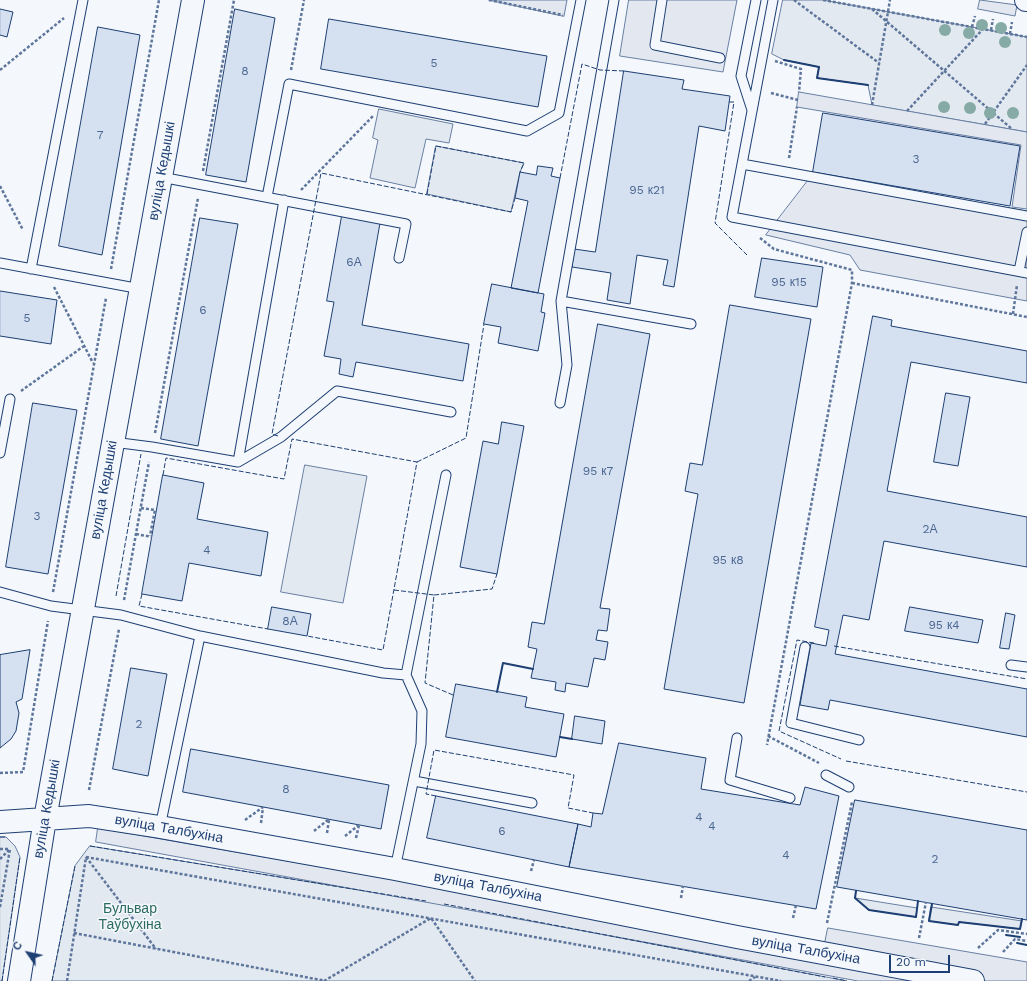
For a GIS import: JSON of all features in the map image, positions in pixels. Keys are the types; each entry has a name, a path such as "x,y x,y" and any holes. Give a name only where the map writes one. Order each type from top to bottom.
{"street":[{"name":"вуліца Кедышкі","path":"19,981 45,819 193,0"},
{"name":"вуліца Талбухіна","path":"0,822 89,816 160,827 395,869 737,937 973,981"}],"lane":[{"path":"267,197 289,84 527,131 559,113 581,0"},
{"path":"560,403 567,365 560,301 614,0"},
{"path":"662,0 654,45 720,58"},
{"path":"752,112 741,76 756,0"},
{"path":"773,0 732,217 1023,272 1027,232"},
{"path":"31,269 83,1"},
{"path":"742,164 1027,216"},
{"path":"161,177 406,224 399,258"},
{"path":"238,462 286,201"},
{"path":"0,263 141,288"},
{"path":"560,301 690,324"},
{"path":"113,442 152,447 238,462 281,437 337,391 451,412"},
{"path":"0,453 10,398"},
{"path":"395,869 421,744 422,711 406,675 446,475"},
{"path":"0,592 51,606 121,615 200,636 383,673 406,675"},
{"path":"160,827 200,636"},
{"path":"804,647 791,723 859,740"},
{"path":"1011,665 1027,667"},
{"path":"737,738 730,780 790,798"},
{"path":"826,775 852,791"},
{"path":"414,781 532,803"}],"path":[{"path":"0,773 23,772 51,606 159,0"},
{"path":"89,790 234,0"},
{"path":"289,84 304,0"},
{"path":"489,0 564,16"},
{"path":"794,0 879,63"},
{"path":"823,0 1027,37"},
{"path":"872,105 890,0"},
{"path":"0,70 83,1"},
{"path":"872,9 1012,129"},
{"path":"563,23 566,10"},
{"path":"972,27 975,16"},
{"path":"991,30 993,19"},
{"path":"1010,34 1012,22"},
{"path":"907,111 984,29"},
{"path":"771,59 801,69 799,92"},
{"path":"985,124 1027,65"},
{"path":"764,92 798,100"},
{"path":"286,201 386,103"},
{"path":"787,173 797,107"},
{"path":"732,217 774,249 852,270 852,283 767,745"},
{"path":"1013,314 1023,272"},
{"path":"852,283 1027,317"},
{"path":"10,398 84,346"},
{"path":"136,534 151,536 154,510 141,508"},
{"path":"768,736 823,766"},
{"path":"827,923 852,791"},
{"path":"245,820 263,807 261,823"},
{"path":"314,831 329,819 327,833"},
{"path":"345,836 359,825 356,838"},
{"path":"0,848 10,849"},
{"path":"0,859 10,849"},
{"path":"0,907 10,849"},
{"path":"86,857 781,981"},
{"path":"67,981 86,857"},
{"path":"86,857 157,949"},
{"path":"532,871 534,860"},
{"path":"681,898 683,886"},
{"path":"919,938 926,902"},
{"path":"793,918 796,905"},
{"path":"74,934 325,981 431,918"},
{"path":"431,918 475,981"},
{"path":"978,948 998,930 1027,934"},
{"path":"1003,952 1015,939 1027,941"},
{"path":"749,981 756,976"}],"green space":[{"path":"783,0 823,0 1027,37 1027,132 872,105 868,85 817,78 819,67 784,60 772,54"},
{"path":"379,109 453,124 449,143 426,139 415,188 370,178 378,140 373,138"},
{"path":"436,146 524,163 520,172 511,212 427,194"},
{"path":"305,465 367,476 343,603 281,592"},
{"path":"0,837 6,837 15,846 20,857 2,981 0,981"},
{"name":"Бульвар Таўбухіна","path":"90,846 426,901 847,981 52,981 75,866"},
{"path":"855,898 917,908 916,917 869,910"},
{"path":"931,907 1022,921 1020,929 959,922 958,925 929,921"}],"shaded area":[{"path":"489,0 567,0 564,16"},
{"path":"629,0 737,0 723,72 620,56"},
{"path":"980,0 1017,5 1015,16 978,9"},
{"path":"799,92 1027,132 1027,209 1012,207 1021,145 797,107"},
{"path":"813,174 1027,211 1027,301 860,270 850,255 766,235"},
{"path":"98,828 816,953 965,981 858,981 96,842"},
{"path":"828,928 1027,962 1027,981 973,981 823,953"}],"building":[{"path":"0,9 13,12 7,37 0,35"},
{"path":"235,9 275,18 246,182 206,175"},
{"path":"329,19 547,56 538,107 321,69"},
{"path":"98,27 140,35 102,255 59,246"},
{"path":"624,71 684,80 682,89 730,96 725,131 699,126 674,287 663,285 668,260 637,255 630,304 607,300 611,273 572,267 574,249 595,252"},
{"path":"823,113 1020,146 1010,206 813,172"},
{"path":"538,166 553,168 551,176 560,178 538,293 511,288 528,201 515,198 520,172 536,175"},
{"path":"342,216 380,223 362,325 469,344 463,381 356,362 353,377 339,374 341,359 324,356 334,302 327,301"},
{"path":"200,218 238,224 198,446 161,439"},
{"path":"762,258 823,267 817,307 755,297"},
{"path":"492,284 544,294 541,312 545,313 538,351 498,343 501,327 484,324"},
{"path":"0,291 57,300 51,344 0,336"},
{"path":"730,305 811,319 744,703 664,689 698,494 685,491 690,463 702,465"},
{"path":"873,316 892,320 891,326 1027,351 1027,383 911,362 887,491 1027,517 1027,567 884,541 869,620 843,615 835,654 1027,689 1027,737 830,700 828,710 800,705 811,643 826,646 829,630 815,627"},
{"path":"598,324 650,334 600,608 610,609 607,631 598,630 596,640 608,642 605,660 594,658 588,687 566,683 565,692 555,690 556,682 531,678 537,649 528,647 532,622 544,624"},
{"path":"946,393 970,397 958,466 934,462"},
{"path":"33,403 77,410 48,574 6,567"},
{"path":"502,422 524,426 497,574 460,567 483,441 498,444"},
{"path":"163,475 204,483 197,519 268,532 261,576 189,563 182,601 142,594"},
{"path":"272,607 311,614 307,636 268,629"},
{"path":"910,607 983,620 978,643 905,631"},
{"path":"1006,613 1015,615 1009,649 1000,648"},
{"path":"30,650 22,699 16,702 19,713 16,731 11,739 0,748 0,655"},
{"path":"131,668 167,674 148,776 113,769"},
{"path":"456,684 527,697 525,707 564,714 556,757 446,737"},
{"path":"575,716 605,721 602,744 572,739"},
{"path":"619,743 706,758 701,789 800,805 805,787 839,796 816,909 569,867 578,824 591,827 593,813 602,814"},
{"path":"191,749 389,785 381,829 183,792"},
{"path":"436,796 578,824 569,867 427,838"},
{"path":"855,800 1027,830 1027,920 837,887"}],"fence":[{"path":"795,62 819,67 817,78 868,85"},
{"path":"560,178 582,64 600,70 624,71"},
{"path":"729,102 734,102 715,223 747,255"},
{"path":"427,194 436,146 524,163 520,172"},
{"path":"278,436 272,434 321,173 511,212 515,198"},
{"path":"417,462 466,438 484,324"},
{"path":"163,475 166,458 284,479 292,439 417,462 383,650 307,636"},
{"path":"116,596 141,454"},
{"path":"453,695 425,683 434,595 492,589 497,574"},
{"path":"394,590 434,595"},
{"path":"142,594 139,606 268,629"},
{"path":"814,643 797,640 779,731 841,759"},
{"path":"834,646 1027,679"},
{"path":"436,796 426,794 434,750 574,775 568,808 593,813"},
{"path":"846,761 1027,792"},
{"path":"0,837 6,837"},
{"path":"90,846 426,901"},
{"path":"2,981 20,857"},
{"path":"52,981 75,866"},
{"path":"444,904 825,977"},
{"path":"833,978 847,981"}],"wall":[{"path":"784,60 819,67 817,78 868,85"},
{"path":"497,692 503,663 533,669"},
{"path":"560,737 572,739"},
{"path":"856,891 855,898 869,910 916,917 918,901"},
{"path":"932,904 929,921 958,925 959,922 1020,929 1022,919"},
{"path":"1006,935 1020,937"},
{"path":"1017,943 1027,945"}]}
